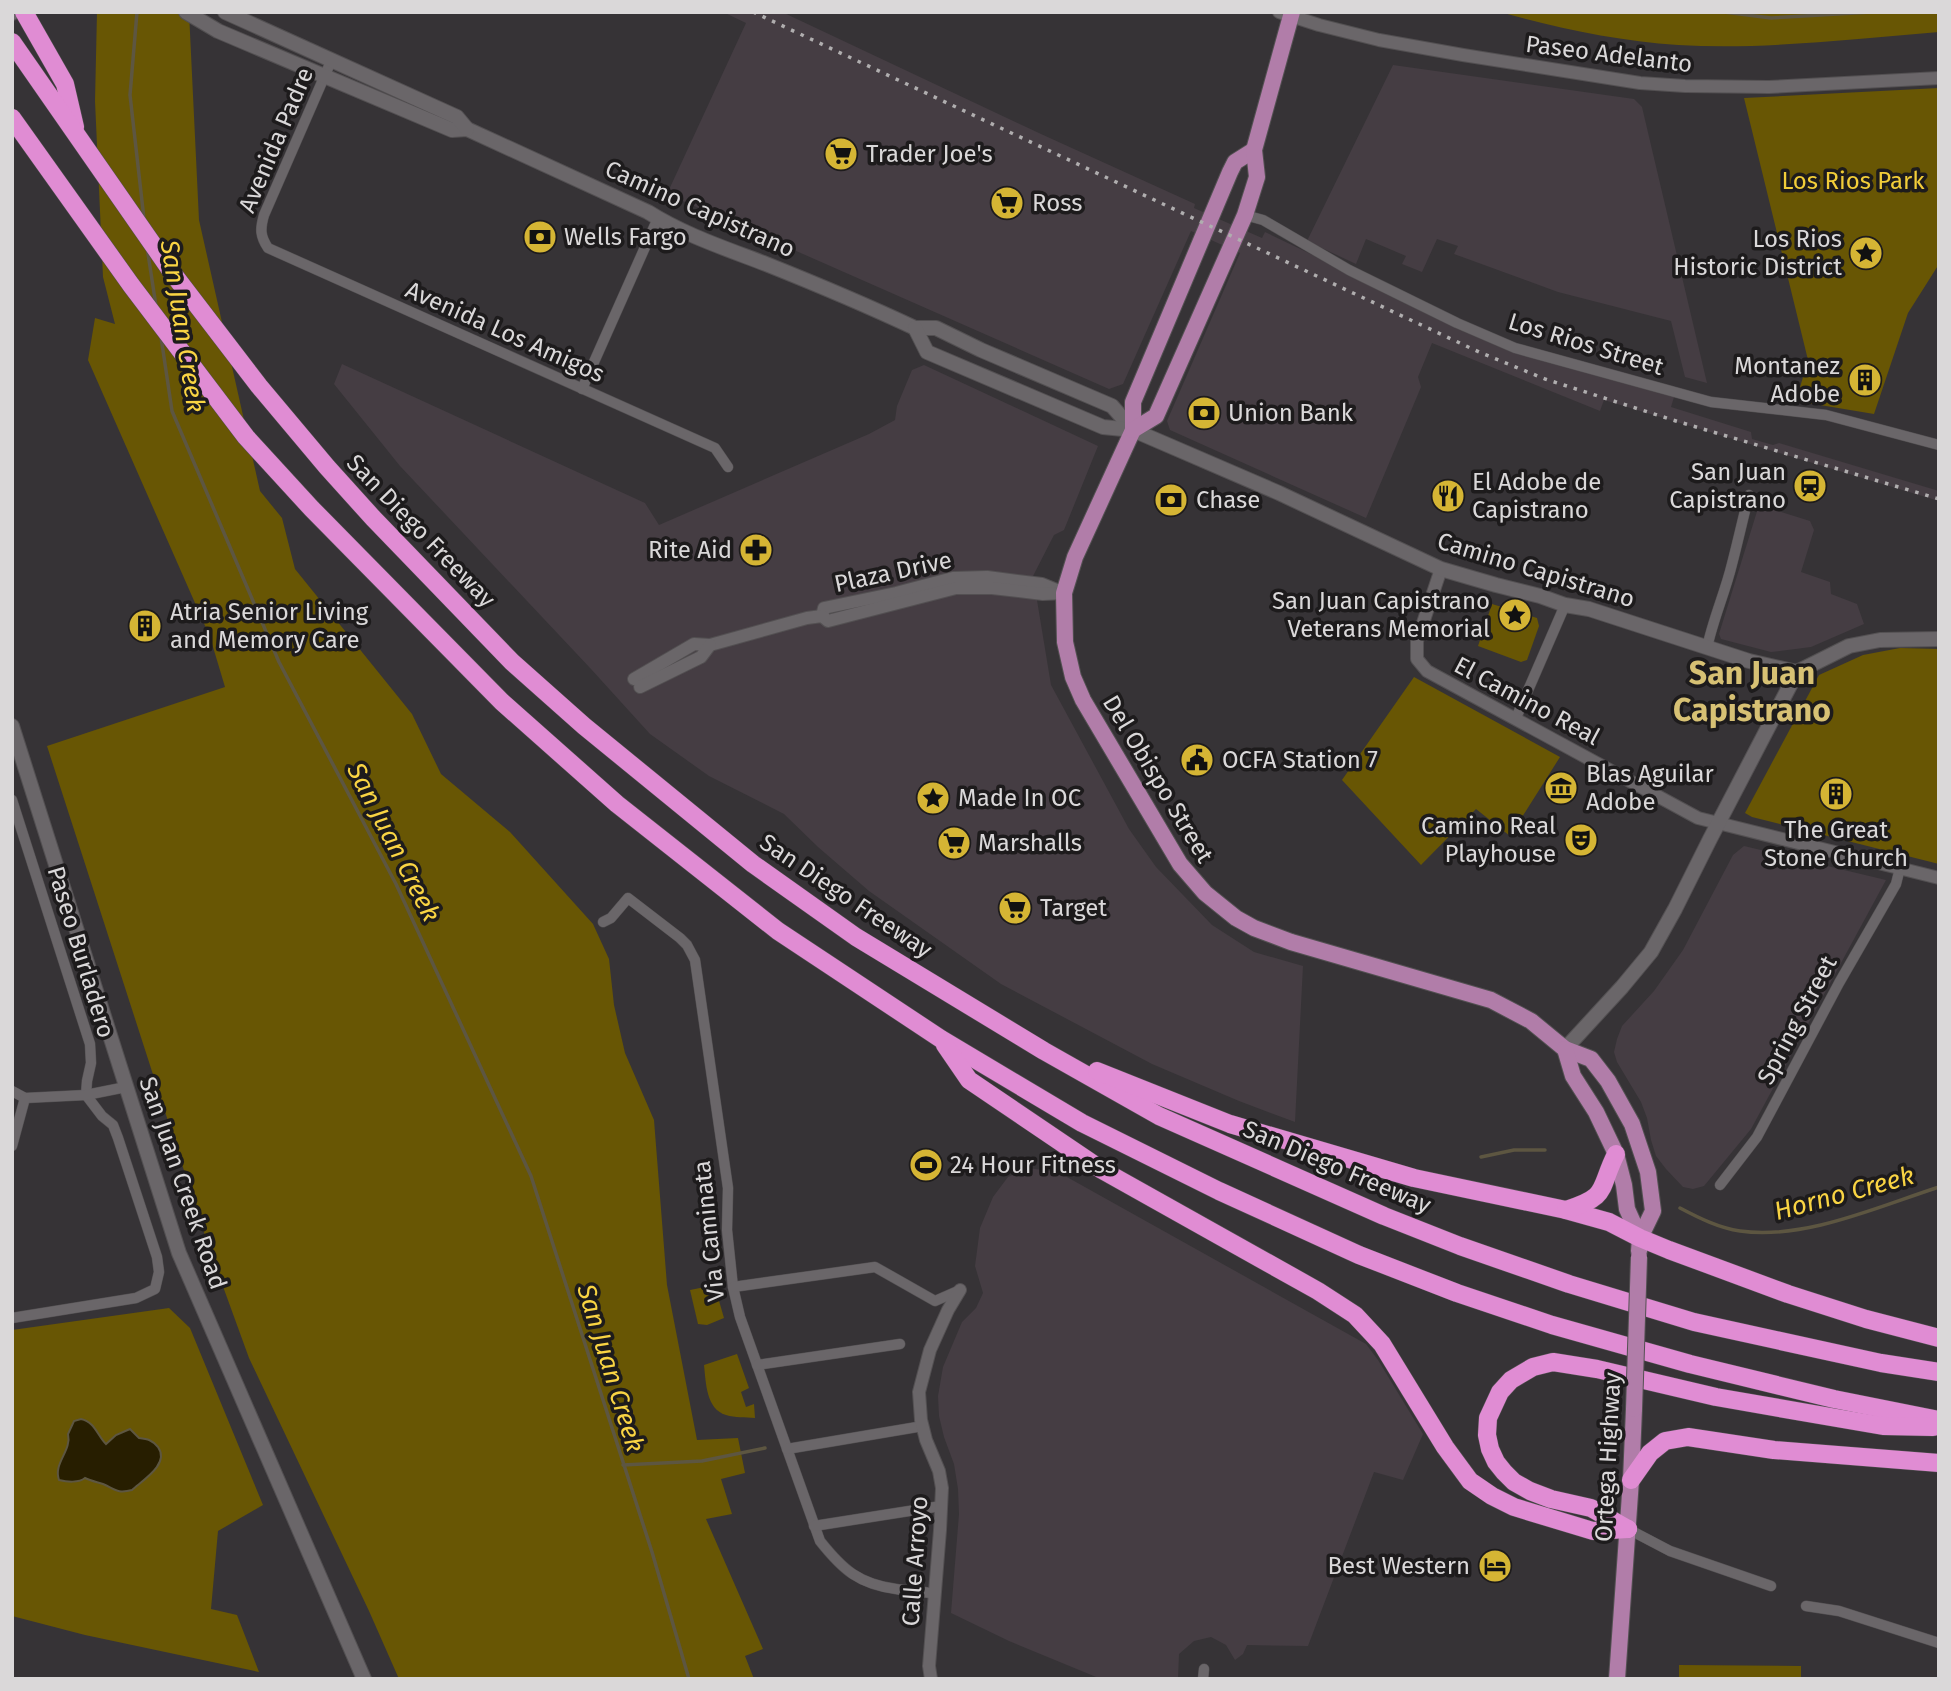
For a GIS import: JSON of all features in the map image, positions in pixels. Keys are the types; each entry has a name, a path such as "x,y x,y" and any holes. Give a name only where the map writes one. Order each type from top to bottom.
{"highway":[{"path":"24,12 65,84 79,140"},
{"name":"San Diego Freeway","path":"15,45 174,275 259,386 373,518 512,662 584,726 753,864 856,937 1044,1051 1159,1116 1384,1216 1569,1284 1694,1322 1881,1363 1939,1372"},
{"path":"12,118 131,285 246,436 312,509 502,702 617,804 778,931 941,1039 1082,1123 1219,1191 1359,1255 1457,1293 1552,1325 1690,1364 1833,1399 1939,1420"},
{"path":"941,1039 969,1080 1102,1170 1318,1291 1355,1315 1382,1344 1457,1464 1470,1480 1492,1496 1514,1507 1592,1531 1628,1529"},
{"path":"1044,1051 1230,1125 1414,1178 1566,1210 1609,1222 1669,1251 1788,1294 1866,1319 1939,1338"},
{"path":"1566,1210 1590,1202 1599,1194 1616,1154"},
{"path":"1628,1529 1591,1508 1530,1491 1514,1482 1504,1472 1490,1449 1488,1418 1493,1403 1511,1380 1533,1367 1553,1362 1566,1363 1716,1397 1858,1422 1883,1426 1939,1427"},
{"path":"1631,1480 1650,1453 1664,1441 1688,1437 1774,1450 1939,1463"}],"main road":[{"name":"Camino Capistrano","path":"186,12 202,22 325,77 452,130 467,129"},
{"name":"Camino Capistrano","path":"225,12 457,117 467,129 649,212 701,239 774,267 915,328 936,328 1112,406 1133,430"},
{"name":"Del Obispo Street","path":"1133,430 1156,416 1245,215 1257,177 1254,150 1287,13"},
{"name":"Del Obispo Street","path":"1254,150 1235,162 1230,172 1133,402 1133,430 1075,557 1064,593 1065,642 1073,677 1083,700 1180,864 1205,892 1237,918 1272,936 1491,1000 1531,1021 1565,1049"},
{"name":"Camino Capistrano","path":"915,328 927,352 1103,427 1133,430 1279,493 1441,569 1565,605 1589,609 1749,661 1797,672"},
{"path":"1565,1049 1651,952 1797,672 1849,646 1880,640 1939,639"},
{"name":"San Juan Creek Road","path":"12,726 178,1254 363,1679"},
{"name":"Ortega Highway","path":"1565,1049 1573,1076 1596,1112 1616,1154 1627,1209 1640,1238"},
{"name":"Ortega Highway","path":"1565,1049 1591,1059 1619,1099 1638,1136 1648,1172 1653,1211 1640,1238 1631,1480 1617,1679"}],"street":[{"name":"Paseo Adelanto","path":"1287,13 1318,25 1379,40 1640,83 1769,87 1939,78"},
{"name":"Avenida Padre","path":"261,238 264,215 332,59"},
{"name":"Los Rios Street","path":"1245,215 1264,220 1349,270 1515,348 1711,402 1826,415 1939,445"},
{"path":"582,389 658,218"},
{"name":"Avenida Los Amigos","path":"261,238 268,248 715,448 728,467"},
{"path":"1707,648 1749,495"},
{"name":"El Camino Real","path":"1441,569 1417,642 1417,659 1427,671 1694,817 1939,878"},
{"name":"Plaza Drive","path":"637,683 701,657 710,645 821,616 824,608 953,578 987,577 1028,582 1042,584 1064,593"},
{"path":"1516,718 1565,605"},
{"name":"Paseo Burladero","path":"12,800 17,830 90,1044 92,1063 86,1095"},
{"name":"Spring Street","path":"1720,1185 1757,1137 1896,884 1900,869"},
{"name":"Via Caminata","path":"603,922 611,918 628,898 680,938 695,960 728,1188 727,1230 733,1287 740,1317 820,1541 839,1565 863,1581 900,1590 934,1594"},
{"path":"12,1091 25,1098 86,1095 126,1087"},
{"path":"12,1318 136,1298 155,1289 159,1272 157,1257 113,1125 102,1116 86,1095"},
{"path":"12,1146 25,1098"},
{"path":"733,1287 875,1268 935,1301 960,1290"},
{"name":"Calle Arroyo","path":"930,1679 942,1488 939,1471 926,1440 919,1392 925,1366 938,1332 960,1290"},
{"path":"757,1365 900,1344"},
{"path":"787,1449 923,1426"},
{"path":"814,1526 941,1506"},
{"path":"1628,1529 1675,1553 1770,1586"},
{"path":"1805,1606 1839,1611 1939,1643"}],"shaded area":[{"path":"723,12 782,12 1195,204 1194,208 1262,238 1265,232 1344,273 1511,349 1674,397 1671,407 1751,432 1752,439 1773,445 1779,443 1939,491 1939,501 1604,400 1600,411 1432,343 1418,377 1421,387 1366,518 1170,430 1167,421 1240,253 1191,231 1123,384 1109,389 667,194 746,23"},
{"path":"1393,65 1634,99 1642,107 1707,383 1685,377 1671,321 1558,292 1454,254 1458,246 1437,239 1422,272 1402,264 1406,256 1366,239 1356,264 1307,241"},
{"path":"342,364 645,503 659,525 869,434 895,420 897,406 912,370 924,365 1098,446 1064,530 1054,535 1033,576 1051,685 1129,829 1156,867 1212,925 1254,952 1303,966 1295,1122 1152,1064 1001,984 869,891 784,814 709,776 650,734 400,466 334,384"},
{"path":"1759,505 1810,521 1814,530 1801,572 1830,582 1831,594 1857,604 1864,624 1811,647 1771,652 1721,639 1719,634"},
{"path":"1744,846 1886,880 1751,1129 1704,1186 1693,1189 1683,1187 1656,1156 1641,1102 1617,1062 1614,1052 1622,1026 1654,991 1683,950 1733,855"},
{"path":"1028,1168 1058,1172 1366,1344 1423,1434 1403,1480 1374,1472 1308,1646 1247,1645 1243,1654 1235,1660 1226,1645 1211,1637 1194,1641 1179,1654 1178,1679 1101,1679 1009,1641 951,1613 959,1514 954,1464 939,1416 938,1396 943,1367 962,1322 976,1308 983,1293 975,1266 980,1228 993,1197 1008,1177"},
{"path":"81,1419 93,1426 106,1444 116,1435 130,1429 139,1438 152,1441 161,1453 158,1465 132,1490 127,1491 116,1490 85,1478 69,1482 59,1480 58,1468 69,1440 68,1434 74,1421"}],"green space":[{"path":"97,12 189,12 199,220 260,491 282,518 295,569 412,714 441,774 510,832 593,924 609,959 614,1005 625,1053 654,1120 667,1285 697,1440 738,1438 745,1473 721,1479 732,1514 706,1519 763,1649 745,1656 754,1679 399,1679 249,1358 209,1248 47,746 225,687 210,637 88,360 95,318 115,324 103,277 95,101"},
{"path":"1500,12 1939,12 1939,32 1776,45 1678,45 1588,33"},
{"name":"Los Rios Park","path":"1939,88 1939,264 1908,313 1874,414 1796,401 1808,360 1744,98"},
{"path":"1492,604 1537,618 1539,626 1527,660 1521,662 1478,646"},
{"path":"1900,648 1939,649 1939,864 1745,813 1819,675 1863,655"},
{"path":"1414,677 1560,757 1510,836 1476,809 1421,865 1342,780"},
{"path":"715,1287 724,1318 707,1325 698,1324 690,1290"},
{"path":"169,1308 190,1328 263,1505 218,1531 211,1609 237,1615 259,1672 85,1635 12,1616 12,1330"},
{"path":"737,1354 749,1388 741,1392 746,1407 754,1404 755,1418 733,1417 719,1412 708,1394 704,1365"},
{"path":"1679,1665 1801,1666 1801,1679 1679,1679"}],"waterway":[{"name":"San Juan Creek","path":"137,12 130,95 144,219"},
{"path":"1724,12 1771,18 1872,12"},
{"name":"San Juan Creek","path":"147,247 156,306"},
{"name":"San Juan Creek","path":"161,337 172,411 279,662 396,884 531,1176 652,1552 689,1679"},
{"name":"Horno Creek","path":"1481,1157 1514,1150 1545,1150"},
{"name":"Horno Creek","path":"1680,1208 1732,1230 1765,1233 1790,1231 1841,1220 1939,1187"},
{"name":"Horno Creek","path":"623,1465 702,1461 765,1448"}],"railway":[{"path":"753,12 1479,352 1545,379 1676,421 1939,499"}],"place":[{"name":"Trader Joe's","path":"841,154"},
{"name":"Ross","path":"1007,203"},
{"name":"Wells Fargo","path":"540,237"},
{"name":"Los Rios Historic District","path":"1866,253"},
{"name":"Montanez Adobe","path":"1865,380"},
{"name":"Union Bank","path":"1204,413"},
{"name":"San Juan Capistrano","path":"1810,486"},
{"name":"El Adobe de Capistrano","path":"1448,496"},
{"name":"Chase","path":"1171,500"},
{"name":"Rite Aid","path":"756,550"},
{"name":"San Juan Capistrano Veterans Memorial","path":"1515,615"},
{"name":"Atria Senior Living and Memory Care","path":"145,626"},
{"name":"OCFA Station 7","path":"1197,760"},
{"name":"Blas Aguilar Adobe","path":"1561,788"},
{"name":"The Great Stone Church","path":"1836,794"},
{"name":"Made In OC","path":"933,798"},
{"name":"Camino Real Playhouse","path":"1581,840"},
{"name":"Marshalls","path":"954,843"},
{"name":"Target","path":"1015,908"},
{"name":"24 Hour Fitness","path":"926,1165"},
{"name":"Best Western","path":"1495,1566"}],"district":[{"name":"San Juan Capistrano","path":"1752,692"}]}
